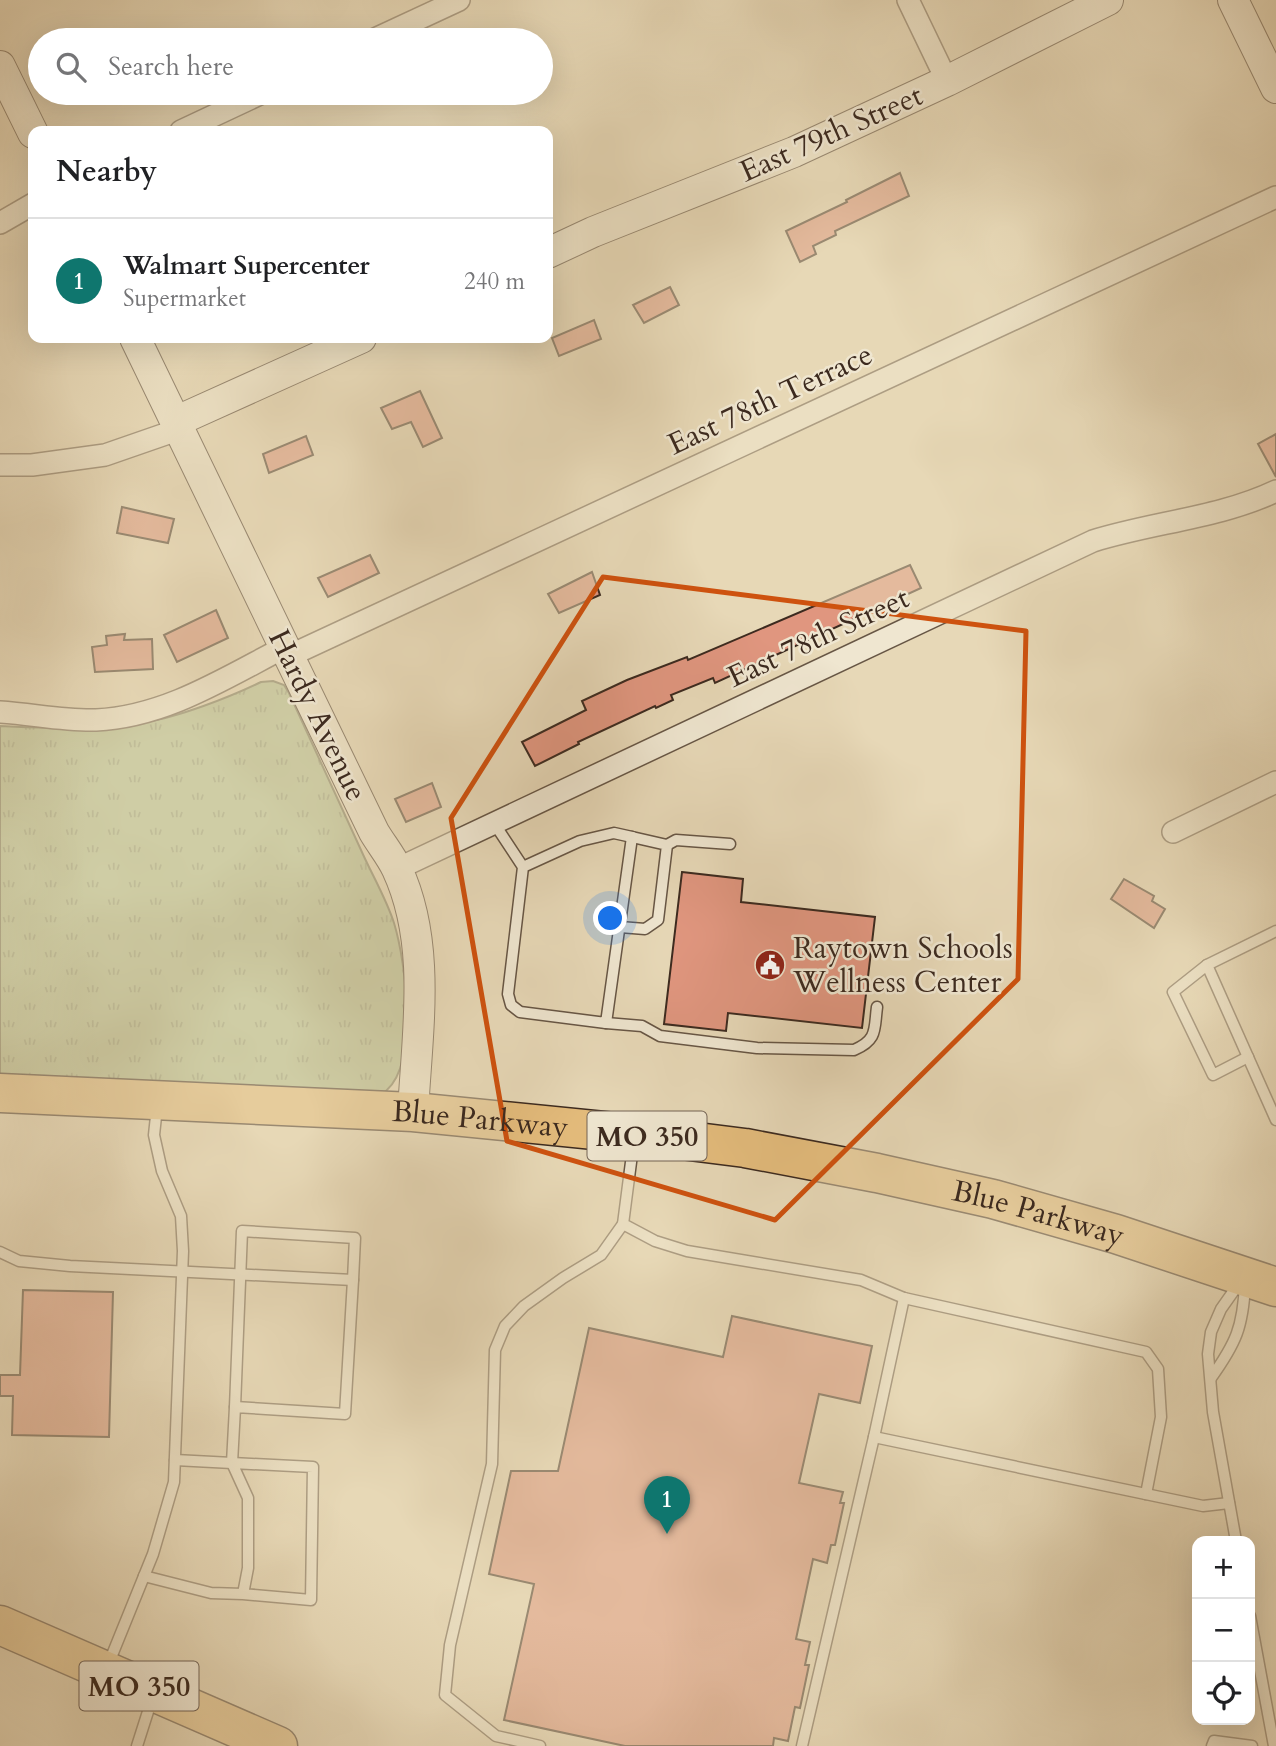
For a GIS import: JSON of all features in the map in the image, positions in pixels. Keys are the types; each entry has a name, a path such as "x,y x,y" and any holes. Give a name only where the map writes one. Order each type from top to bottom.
{"highway":[{"name":"Blue Parkway","path":"0,1093 413,1112 745,1149 877,1173 993,1199 1116,1234 1261,1281"},
{"name":"MO 350","path":"0,1625 278,1746"}],"street":[{"path":"399,28 459,0"},
{"path":"908,0 947,80"},
{"name":"East 79th Street","path":"553,251 593,232 794,152 1108,0"},
{"path":"1233,0 1276,88"},
{"path":"0,66 30,126"},
{"path":"192,126 236,105"},
{"name":"East 78th Terrace","path":"0,712 58,720 99,720 138,714 177,702 1276,197"},
{"path":"0,222 28,207"},
{"name":"Hardy Avenue","path":"138,343 374,832 397,869 412,916 421,970 413,1112"},
{"path":"0,465 32,465 105,454 179,425 351,343"},
{"name":"East 78th Street","path":"397,869 1093,541 1133,529 1208,514 1259,499 1276,491"},
{"path":"1173,832 1276,782"}],"lane":[{"path":"494,823 523,866 508,994 511,1005 520,1012 642,1026 660,1036 757,1048 854,1050 866,1045 873,1037 877,1007"},
{"path":"523,866 580,841 614,833 667,845 676,840 730,844"},
{"path":"606,1023 632,837"},
{"path":"620,927 645,929 658,920 667,845"},
{"path":"1248,1057 1213,1075 1173,992 1207,964 1276,931"},
{"path":"1207,964 1276,1120"},
{"path":"106,1671 144,1576 174,1482 182,1270 181,1216 162,1171 154,1135 158,1100"},
{"path":"540,1746 496,1736 446,1695 450,1645 492,1464 495,1350 505,1326 524,1306 601,1255 623,1224 634,1135"},
{"path":"623,1224 655,1241 687,1251 861,1280 904,1298 1146,1352 1158,1369 1161,1417 1146,1494"},
{"path":"235,1406 345,1414 355,1238 242,1231 232,1463 248,1498 248,1568 243,1594"},
{"path":"0,1252 19,1261 353,1280"},
{"path":"1212,1378 1230,1351 1261,1281"},
{"path":"1235,1536 1213,1412 1208,1354 1211,1332 1222,1309 1261,1281"},
{"path":"802,1746 904,1298"},
{"path":"874,1437 1203,1506 1228,1503"},
{"path":"144,1576 211,1593 311,1600 313,1467 175,1460"},
{"path":"1255,1643 1274,1746"},
{"path":"136,1746 154,1692"},
{"path":"1212,1746 1214,1741 1252,1746"}],"highlighted area":[{"path":"603,577 1026,631 1018,979 775,1220 507,1141 451,818"}],"green space":[{"path":"273,681 284,685 289,693 394,923 403,963 407,1015 406,1041 393,1083 380,1095 0,1076 0,726 109,726 145,722 220,700 261,682"}],"building":[{"path":"900,173 909,196 835,231 836,235 813,246 816,254 800,262 786,231"},
{"path":"670,287 679,305 644,323 633,305"},
{"path":"594,320 601,339 559,356 553,338"},
{"path":"420,391 442,438 423,447 411,422 392,429 381,408"},
{"path":"1276,434 1276,477 1258,444"},
{"path":"306,436 313,455 269,473 263,454"},
{"path":"122,507 174,519 168,543 117,533"},
{"path":"370,555 379,573 328,597 318,578"},
{"path":"910,565 921,588 715,683 713,678 671,695 673,700 578,742 579,744 535,766 522,742 586,710 582,701 627,680 687,657 688,660"},
{"path":"592,572 600,595 559,613 548,594"},
{"path":"216,610 228,638 177,662 164,635"},
{"path":"125,634 124,640 152,639 153,669 95,672 92,647 107,645 106,636"},
{"path":"432,783 441,807 406,822 395,799"},
{"name":"Raytown Schools Wellness Center","path":"682,872 743,879 741,902 875,917 862,1028 728,1013 726,1031 664,1024"},
{"path":"1124,879 1154,896 1152,901 1165,909 1154,928 1111,899"},
{"path":"23,1290 113,1292 109,1437 12,1435 13,1396 0,1396 0,1375 20,1375"},
{"path":"732,1316 872,1346 860,1403 819,1394 799,1483 843,1492 840,1503 844,1503 835,1545 831,1545 827,1563 813,1559 796,1639 810,1642 805,1665 809,1665 800,1708 795,1707 788,1741 774,1738 773,1746 625,1746 504,1720 534,1584 489,1574 511,1471 558,1471 589,1328 723,1357"}],"place":[{"name":"Raytown Schools Wellness Center","path":"770,965"},
{"name":"Walmart Supercenter","path":"667,1534"}]}
